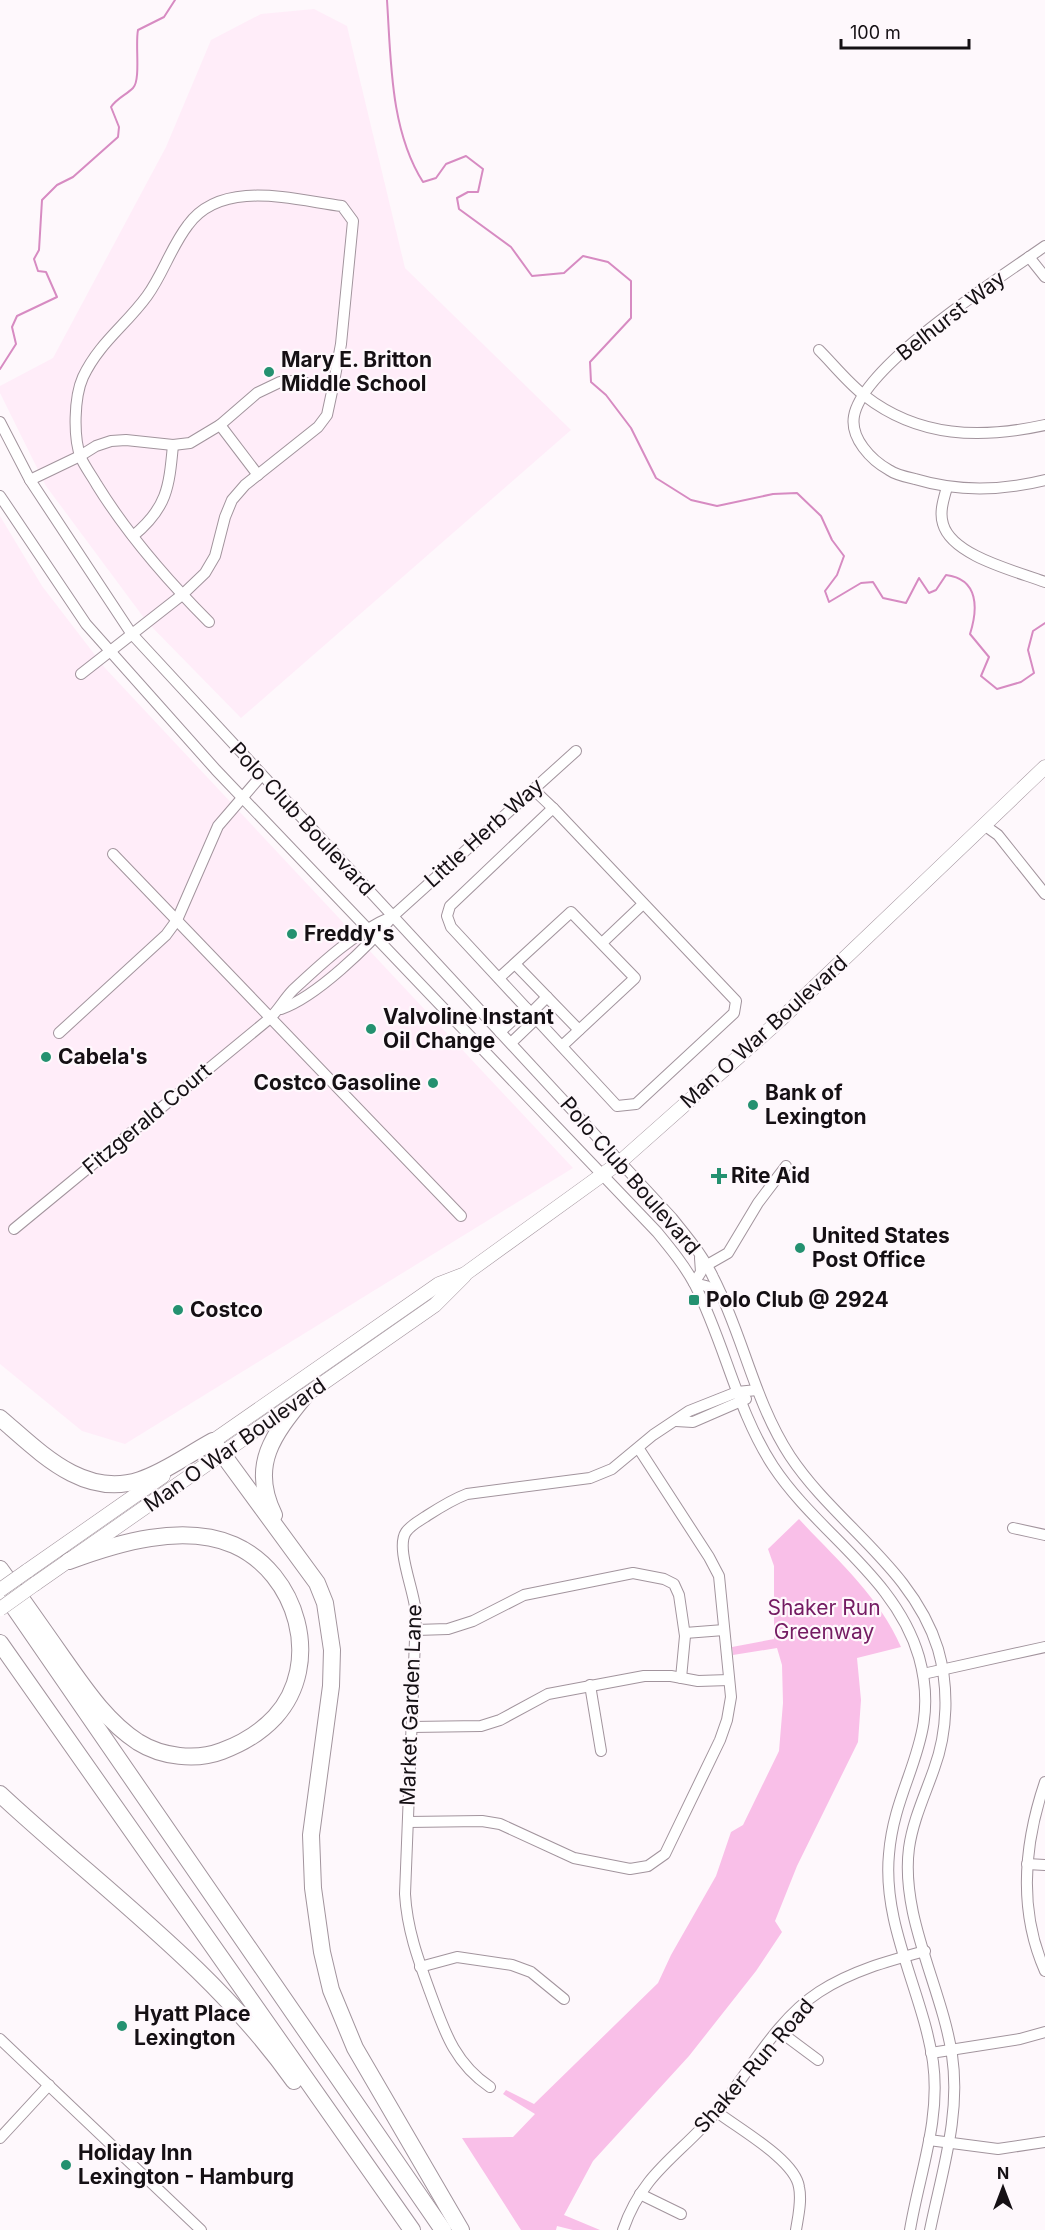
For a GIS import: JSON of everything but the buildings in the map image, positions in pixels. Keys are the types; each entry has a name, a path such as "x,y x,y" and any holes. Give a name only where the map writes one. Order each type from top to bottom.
{"highway":[{"path":"294,1552 267,1498 265,1463 269,1445 276,1431 304,1397"},
{"path":"0,1418 64,1470 94,1483 126,1484 140,1480 218,1447 317,1583 325,1603 332,1650 330,1697 311,1835 316,1919 332,1990 355,2048 461,2230"},
{"path":"0,1569 106,1716 140,1743 160,1752 184,1757 212,1755 242,1744 276,1716 293,1686 300,1649 300,1631 291,1601 283,1587 253,1556 232,1544 180,1536 142,1539 114,1545 69,1561"},
{"path":"0,1588 443,2230"},
{"path":"0,1642 412,2230"},
{"path":"0,1794 193,1965 240,2012 412,2230"},
{"path":"0,1799 41,1832"}],"main road":[{"name":"Man O War Boulevard","path":"0,1609 69,1561 218,1447 439,1284 465,1274 603,1176 780,1020 1045,767"},
{"name":"Man O War Boulevard","path":"0,1588 218,1447 304,1397 435,1305 448,1295 465,1274"}],"street":[{"path":"81,674 182,595 205,573 215,556 232,500 258,475 318,427 327,415 348,279 351,215 342,206 255,196 228,199 207,208 189,224 147,296 94,354 81,380 75,410 80,456 118,520 182,595 209,622"},
{"name":"Belhurst Way","path":"1045,246 903,350 864,395 855,411 854,430 871,456 892,472 947,487 995,489 1045,480"},
{"path":"1029,257 1045,277"},
{"path":"819,350 864,395 903,417 951,432 983,435 1045,425"},
{"path":"30,480 96,446 111,441 126,440 173,445 190,443 220,425 270,385 292,381 333,387"},
{"name":"Polo Club Boulevard","path":"0,422 30,480 132,633 261,776 672,1218 700,1254 721,1294 757,1390 775,1430 808,1480 876,1552 914,1597 930,1628 942,1670 944,1731 935,1767 913,1828 909,1850 912,1902 951,2050 955,2093 949,2144 930,2230"},
{"path":"220,425 258,475"},
{"path":"133,536 150,522 164,501 173,445"},
{"path":"947,487 942,508 943,523 951,539 980,557 1045,582"},
{"name":"Polo Club Boulevard","path":"0,496 86,624 110,651 241,796 657,1232 694,1284 757,1439 793,1493 897,1608 911,1635 923,1674 924,1729 916,1760 894,1823 888,1856 891,1898 931,2053 935,2093 929,2140 910,2230"},
{"name":"Little Herb Way","path":"393,916 576,751"},
{"path":"59,1034 166,935 177,920 218,826 241,796 261,776"},
{"path":"533,789 553,808 736,1001 734,1013 636,1104 617,1106 451,927 447,916 450,906 553,808"},
{"path":"984,825 998,835 1045,894"},
{"path":"113,854 269,1019 461,1216"},
{"path":"602,943 643,904"},
{"path":"499,978 571,912 635,978 562,1046"},
{"name":"Fitzgerald Court","path":"281,1009 290,993 366,928 393,916"},
{"name":"Fitzgerald Court","path":"15,1229 281,1009 298,1003 376,938 393,916"},
{"path":"515,964 579,1030"},
{"path":"510,1043 531,1013 547,997"},
{"path":"500,1032 531,1013"},
{"path":"707,1265 728,1253 758,1203 786,1166"},
{"path":"700,1254 701,1272 694,1284 706,1286 721,1294"},
{"name":"Market Garden Lane","path":"490,2086 468,2070 452,2048 411,1940 406,1906 416,1630 415,1596 401,1549 403,1538 412,1526 461,1496 590,1478 612,1468 639,1449 653,1435 689,1411 737,1392 757,1390"},
{"name":"Market Garden Lane","path":"676,1421 693,1422 741,1403 757,1390"},
{"path":"408,1822 482,1821 500,1824 584,1861 630,1869 648,1866 665,1854 720,1740 730,1709 729,1680 723,1590 714,1566 639,1449"},
{"path":"1013,1528 1045,1535"},
{"path":"416,1630 448,1629 463,1625 524,1595 633,1573 674,1584 680,1594 685,1633 681,1678"},
{"path":"685,1633 724,1630"},
{"path":"923,1674 1045,1647"},
{"path":"412,1726 481,1726 500,1720 548,1694 651,1675 698,1681 729,1680"},
{"path":"590,1685 601,1751"},
{"path":"1045,1782 1032,1830 1027,1864 1030,1916 1045,1971"},
{"path":"1027,1864 1045,1865"},
{"name":"Shaker Run Road","path":"623,2230 640,2194 658,2168 717,2112 779,2031 807,2001 842,1978 925,1951"},
{"path":"420,1967 457,1957 512,1965 531,1972 564,1999"},
{"path":"779,2031 818,2060"},
{"path":"931,2053 1020,2039 1045,2032"},
{"path":"0,2039 201,2230"},
{"path":"0,2138 49,2085"},
{"path":"717,2112 792,2171 800,2194 796,2230"},
{"path":"929,2140 998,2149 1045,2142"},
{"path":"640,2194 681,2214"}],"shaded area":[{"name":"Mary E. Britton Middle School","path":"314,9 347,26 405,268 571,430 241,718 147,622 46,486 0,393 0,386 53,358 166,147 211,40 261,14"},
{"path":"0,516 42,586 105,668 573,1168 125,1444 82,1431 0,1364"}],"green space":[{"name":"Shaker Run Greenway","path":"799,1519 869,1595 892,1628 901,1647 857,1658 861,1700 858,1742 797,1866 775,1921 782,1932 756,1971 689,2056 593,2161 564,2215 600,2230 573,2230 557,2226 556,2230 521,2230 462,2138 513,2137 535,2114 503,2094 506,2090 534,2104 658,1983 671,1955 716,1876 731,1832 743,1825 779,1751 783,1703 782,1665 777,1648 733,1655 732,1647 774,1639 774,1566 768,1549"}],"waterway":[{"path":"0,369 16,344 12,327 17,316 57,297 46,272 38,271 34,259 39,250 42,200 57,185 73,177 118,137 119,127 111,107 135,84 138,30 164,17 175,0"},
{"path":"387,0 391,70 398,117 412,162 423,182 436,178 446,164 466,156 483,169 478,192 468,192 457,198 459,209 511,247 532,276 564,273 583,256 608,262 631,281 631,318 590,362 591,382 606,395 631,428 656,478 691,500 717,506 773,494 797,493 821,516 832,540 844,556 837,575 825,591 829,602 861,583 873,582 883,598 906,603 919,578 929,593 936,590 946,575 965,582 975,605 970,634 989,657 981,676 997,689 1021,682 1034,673 1028,650 1033,631 1045,623"}],"place":[{"name":"Mary E. Britton Middle School","path":"269,372"},
{"name":"Freddy's","path":"292,934"},
{"name":"Valvoline Instant Oil Change","path":"371,1029"},
{"name":"Cabela's","path":"46,1057"},
{"name":"Costco Gasoline","path":"433,1083"},
{"name":"Bank of Lexington","path":"753,1105"},
{"name":"Rite Aid","path":"719,1176"},
{"name":"United States Post Office","path":"800,1248"},
{"name":"Polo Club @ 2924","path":"694,1300"},
{"name":"Costco","path":"178,1310"},
{"name":"Hyatt Place Lexington","path":"122,2026"},
{"name":"Holiday Inn Lexington - Hamburg","path":"66,2165"}]}
